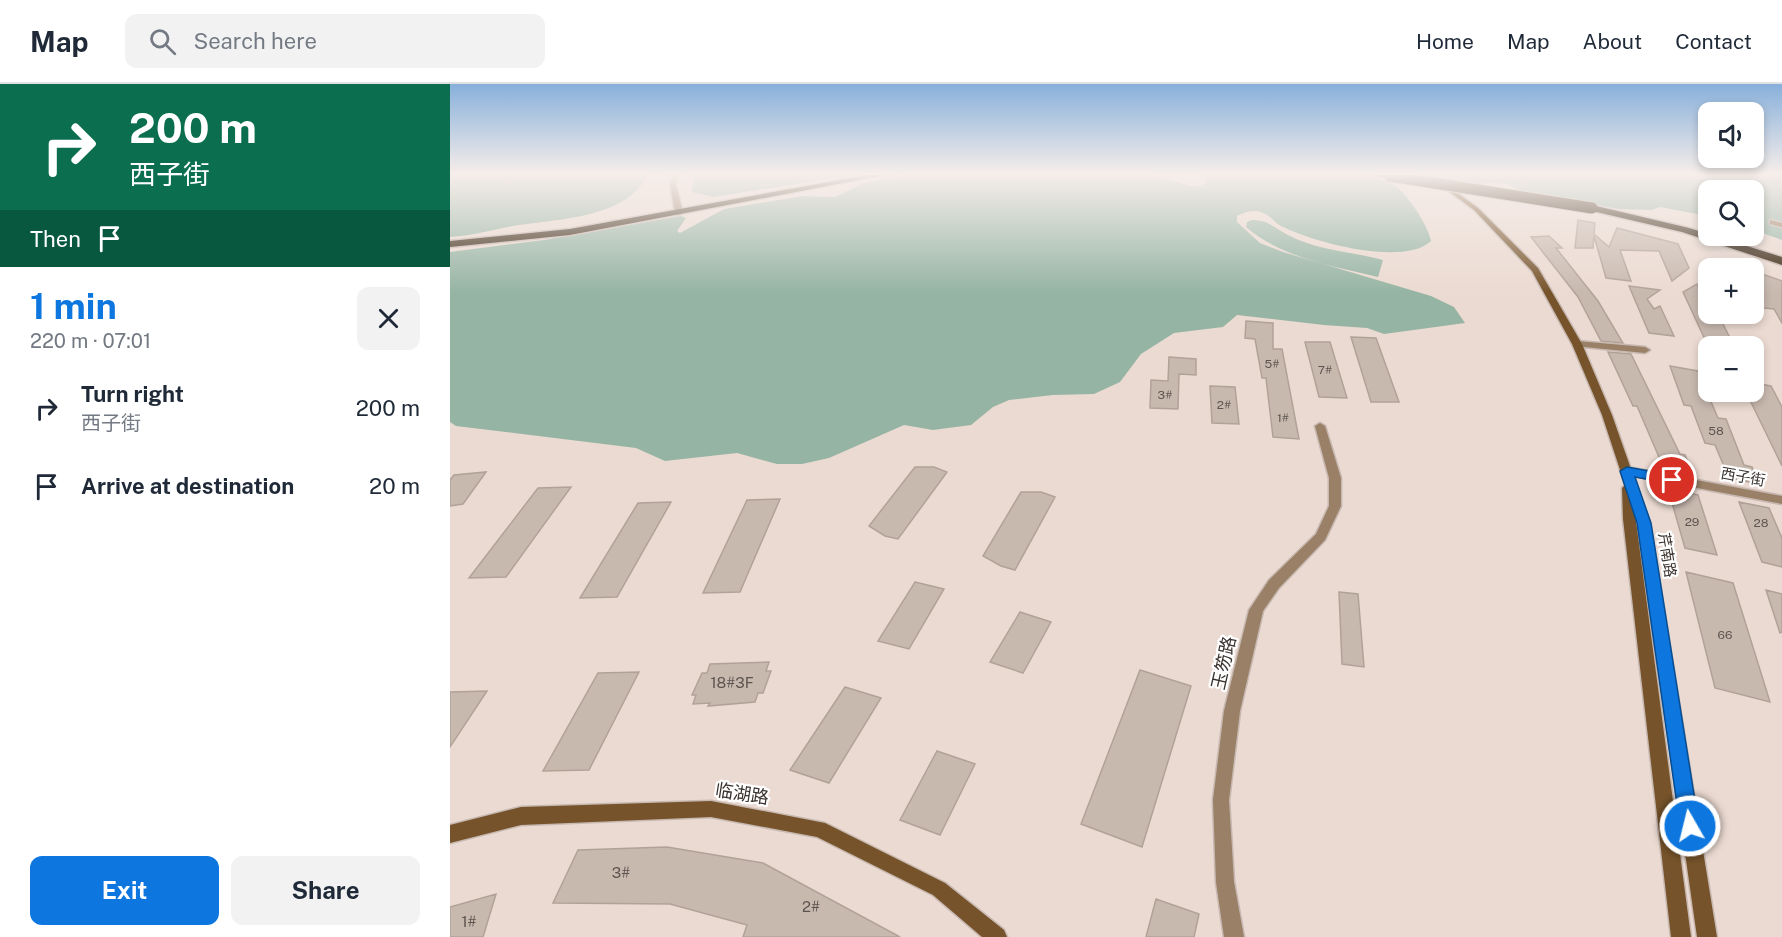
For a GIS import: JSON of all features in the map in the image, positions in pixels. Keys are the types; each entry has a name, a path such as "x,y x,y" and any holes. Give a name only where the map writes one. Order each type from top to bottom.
{"highway":[{"path":"450,244 570,232 674,214"},
{"path":"1617,214 1685,230 1782,261"}],"main road":[{"name":"芹南路","path":"1479,214 1517,249 1549,290 1577,344 1627,471 1644,523 1707,937"},
{"path":"1627,471 1629,519 1681,937"},
{"name":"临湖路","path":"450,834 521,816 711,809 819,829 939,889 998,937"}],"street":[{"path":"1773,222 1782,225"},
{"path":"1577,344 1645,350"},
{"name":"玉笏路","path":"1234,937 1225,882 1221,800 1232,711 1256,610 1274,584 1321,537 1335,506 1335,478 1320,426"},
{"name":"西子街","path":"1627,471 1782,500"}],"green space":[{"path":"450,214 590,214 474,234 450,237"},
{"path":"715,214 1244,214 1237,216 1237,222 1260,243 1431,296 1454,307 1465,323 1384,334 1367,328 1237,315 1223,327 1174,333 1141,354 1120,382 1094,394 1053,395 1009,400 993,407 971,425 933,430 904,425 829,458 802,464 777,464 737,453 665,461 636,448 456,426 450,422 450,252 544,240 681,216 686,218 677,231 680,233"},
{"path":"1265,214 1418,214 1431,241 1418,248 1400,252 1358,249 1335,245 1295,232 1281,226"},
{"path":"1764,214 1782,214 1782,240 1764,234"},
{"path":"1252,220 1266,223 1310,244 1383,260 1378,277 1326,265 1292,254 1260,238 1246,227 1247,222"}],"building":[{"path":"1578,220 1595,223 1594,234 1609,247 1617,228 1678,244 1689,268 1672,281 1659,251 1620,250 1631,281 1606,278 1594,236 1593,248 1575,248"},
{"path":"1549,236 1562,248 1556,248 1598,301 1623,343 1601,341 1578,297 1531,237"},
{"path":"1764,275 1782,281 1782,323 1774,309 1764,308"},
{"path":"1697,284 1698,324 1723,324 1729,336 1703,336 1683,292"},
{"path":"1629,286 1660,290 1647,299 1654,309 1660,306 1674,336 1649,333"},
{"path":"1246,321 1273,323 1273,349 1282,349 1299,439 1273,437 1266,378 1262,378 1255,339 1245,338"},
{"path":"1351,337 1376,338 1399,402 1371,402"},
{"path":"1305,342 1330,342 1347,398 1319,397"},
{"path":"1608,352 1631,354 1680,454 1685,455 1690,467 1669,464 1666,458 1659,457 1637,406 1633,406"},
{"path":"1169,357 1196,359 1196,375 1179,374 1178,409 1150,408 1151,380 1168,381"},
{"path":"1670,366 1698,371 1698,402 1711,402 1718,418 1726,419 1744,465 1752,467 1759,484 1729,478 1715,445 1705,443 1691,406 1684,405"},
{"path":"1764,385 1771,386 1782,407 1782,466 1751,402 1764,402"},
{"path":"1210,386 1235,387 1239,424 1212,423"},
{"path":"915,467 934,467 947,472 898,539 885,536 869,526"},
{"path":"486,472 463,504 450,506 450,480 454,475"},
{"path":"571,487 506,577 469,578 538,488"},
{"path":"1668,489 1698,495 1717,555 1685,548"},
{"path":"1021,492 1041,492 1055,497 1015,570 1001,566 983,556"},
{"path":"780,499 740,592 703,593 747,500"},
{"path":"671,502 617,597 580,598 638,503"},
{"path":"1739,502 1769,508 1782,538 1782,567 1762,562"},
{"path":"1686,572 1733,583 1770,702 1715,688"},
{"path":"915,582 944,589 909,649 878,641"},
{"path":"1766,590 1782,594 1782,632 1780,633"},
{"path":"1339,592 1358,594 1364,667 1342,664"},
{"path":"1020,612 1051,622 1023,673 990,662"},
{"path":"769,662 766,671 771,671 763,693 758,693 755,702 708,706 710,703 693,704 696,695 692,695 702,673 707,673 710,664"},
{"path":"1140,670 1191,686 1142,847 1081,824"},
{"path":"639,672 589,770 543,771 598,673"},
{"path":"845,687 881,698 829,783 790,770"},
{"path":"487,691 450,747 450,692"},
{"path":"937,751 975,764 940,835 900,820"},
{"path":"667,847 763,863 900,937 743,937 747,925 670,904 553,903 578,850"},
{"path":"496,894 483,937 450,937 450,907"},
{"path":"1156,899 1199,914 1194,937 1146,937"}],"route":[{"path":"1672,480 1627,471 1644,523 1690,826"}]}
